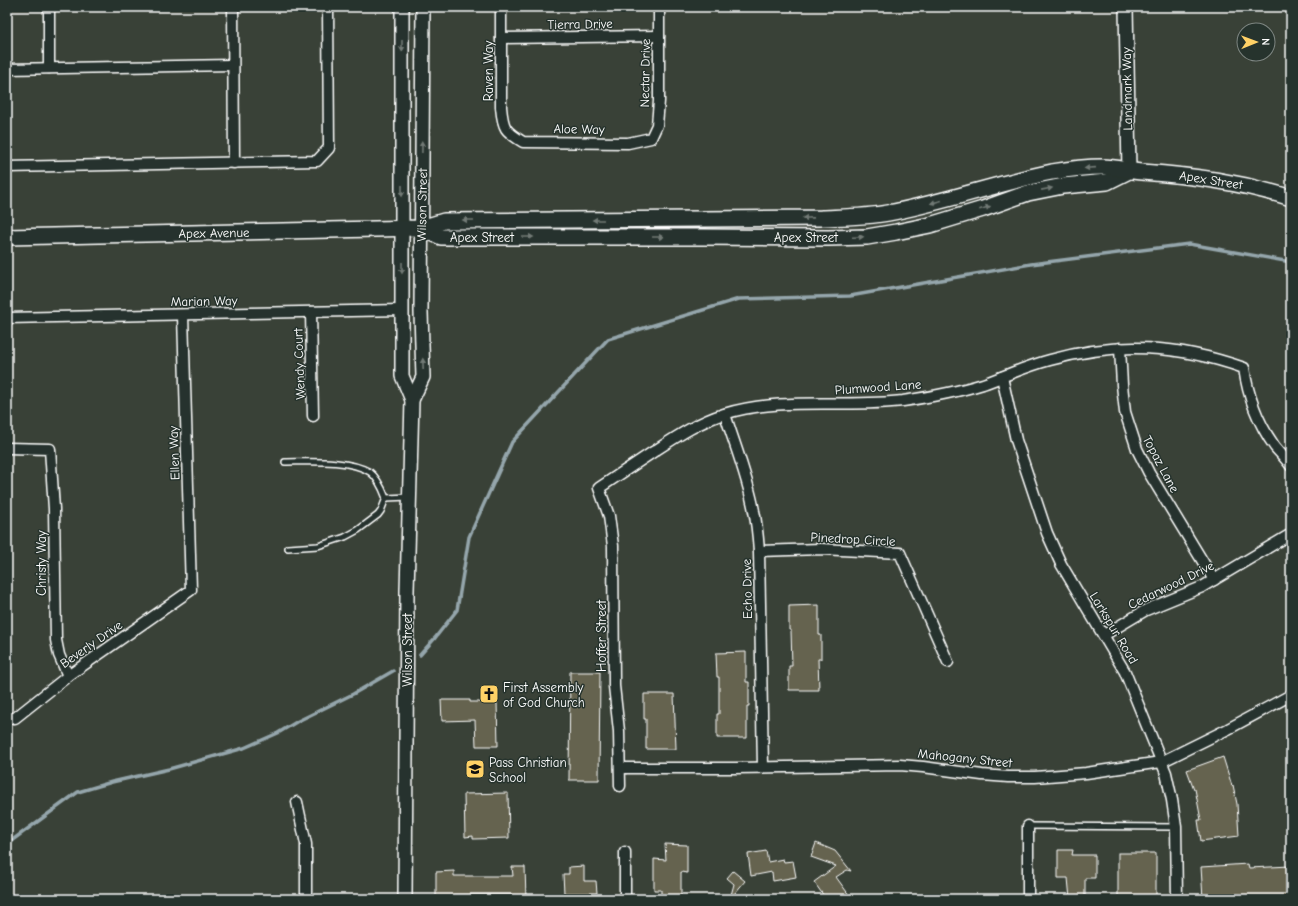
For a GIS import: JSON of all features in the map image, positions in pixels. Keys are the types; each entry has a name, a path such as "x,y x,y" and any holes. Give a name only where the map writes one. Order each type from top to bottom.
{"main road":[{"name":"Apex Street","path":"421,228 444,221 821,218 886,214 1008,182 1053,172 1104,167 1218,180 1246,185 1291,198"},
{"name":"Apex Street","path":"421,228 441,237 867,237 930,224 983,209 1028,193 1063,186 1107,182 1129,171"},
{"name":"Apex Avenue","path":"7,237 421,228"}],"street":[{"path":"49,7 49,68"},
{"path":"233,7 232,65 234,163"},
{"path":"7,167 317,161 329,148 328,7"},
{"name":"Wilson Street","path":"402,7 402,376 412,400 407,599 405,899"},
{"name":"Wilson Street","path":"412,400 423,377 421,228 423,7"},
{"name":"Raven Way","path":"501,7 501,107 502,121 509,133"},
{"name":"Nectar Drive","path":"650,138 656,125 659,101 659,7"},
{"name":"Landmark Way","path":"1126,7 1129,171"},
{"name":"Tierra Drive","path":"501,38 659,36"},
{"path":"7,69 232,65"},
{"name":"Aloe Way","path":"509,133 523,142 628,143 650,138"},
{"name":"Marian Way","path":"7,318 402,310"},
{"name":"Wendy Court","path":"311,312 314,416"},
{"name":"Ellen Way","path":"184,315 191,590"},
{"name":"Plumwood Lane","path":"599,488 694,426 743,409 771,404 875,403 904,401 961,390 1050,360 1077,353 1120,348 1156,348 1186,352 1209,357 1244,368 1254,410 1264,430 1276,448 1291,466"},
{"name":"Topaz Lane","path":"1120,348 1122,392 1125,412 1137,449 1149,473 1214,580"},
{"name":"Larkspur Road","path":"1002,377 1016,440 1047,534 1061,564 1125,672 1166,774 1176,827 1177,899"},
{"name":"Echo Drive","path":"725,414 747,481 754,510 759,551 763,767"},
{"name":"Christy Way","path":"7,448 50,448 54,509 56,640 59,655 68,676"},
{"name":"Hoffer Street","path":"599,488 609,516 614,546 614,686 619,731 620,786"},
{"name":"Cedarwood Drive","path":"1104,635 1146,610 1191,592 1214,580 1291,534"},
{"name":"Pinedrop Circle","path":"759,551 821,549 900,553 948,662"},
{"name":"Beverly Drive","path":"7,718 15,718 68,676 191,590"},
{"name":"Mahogany Street","path":"620,768 900,765 1008,777 1035,777 1086,773 1161,762 1289,699"},
{"path":"297,802 306,844 306,899"},
{"path":"1028,826 1028,899"},
{"path":"625,852 625,899"}],"lane":[{"path":"285,462 325,462 353,466 370,473 382,488 386,498 378,515 358,530 345,537 318,546 288,548"},
{"path":"386,498 410,498"},
{"path":"1028,826 1176,827"}],"building":[{"path":"819,605 821,659 818,659 819,690 789,690 789,666 792,666 789,606"},
{"path":"746,652 746,682 749,682 747,738 717,738 717,714 719,714 719,677 717,677 716,653"},
{"path":"570,672 600,672 599,780 569,780"},
{"path":"644,694 674,694 676,749 646,749"},
{"path":"441,700 497,702 498,746 476,746 475,720 442,721"},
{"path":"1223,757 1232,786 1233,785 1237,804 1239,836 1201,841 1198,820 1201,820 1195,789 1187,770"},
{"path":"508,793 509,838 473,839 473,836 465,837 464,794"},
{"path":"816,843 835,851 851,871 847,870 836,877 852,899 826,899 814,882 836,866 811,857"},
{"path":"665,844 687,845 687,873 681,872 681,899 661,899 661,890 654,890 654,859 666,860"},
{"path":"1058,850 1073,850 1072,855 1095,855 1095,878 1085,878 1085,899 1070,899 1068,878 1058,878"},
{"path":"766,851 768,862 783,859 784,862 793,861 796,877 773,881 772,872 751,876 748,854"},
{"path":"1118,853 1156,853 1156,898 1118,898"},
{"path":"1248,864 1249,868 1291,866 1291,899 1203,899 1201,867"},
{"path":"584,866 584,881 596,881 597,893 564,893 563,874 569,874 569,867"},
{"path":"512,867 525,867 526,899 512,899 512,895 454,895 454,899 436,899 436,872 454,871 454,876 513,876"},
{"path":"733,871 745,881 730,899 734,884 727,878"}],"waterway":[{"path":"420,655 457,610 469,537 512,442 608,339 739,299 850,296 1031,264 1189,244 1291,262"},
{"path":"7,844 78,792 244,748 278,733 298,721 353,694 393,671"}],"place":[{"name":"First Assembly of God Church","path":"489,694"},
{"name":"Pass Christian School","path":"475,769"}]}
